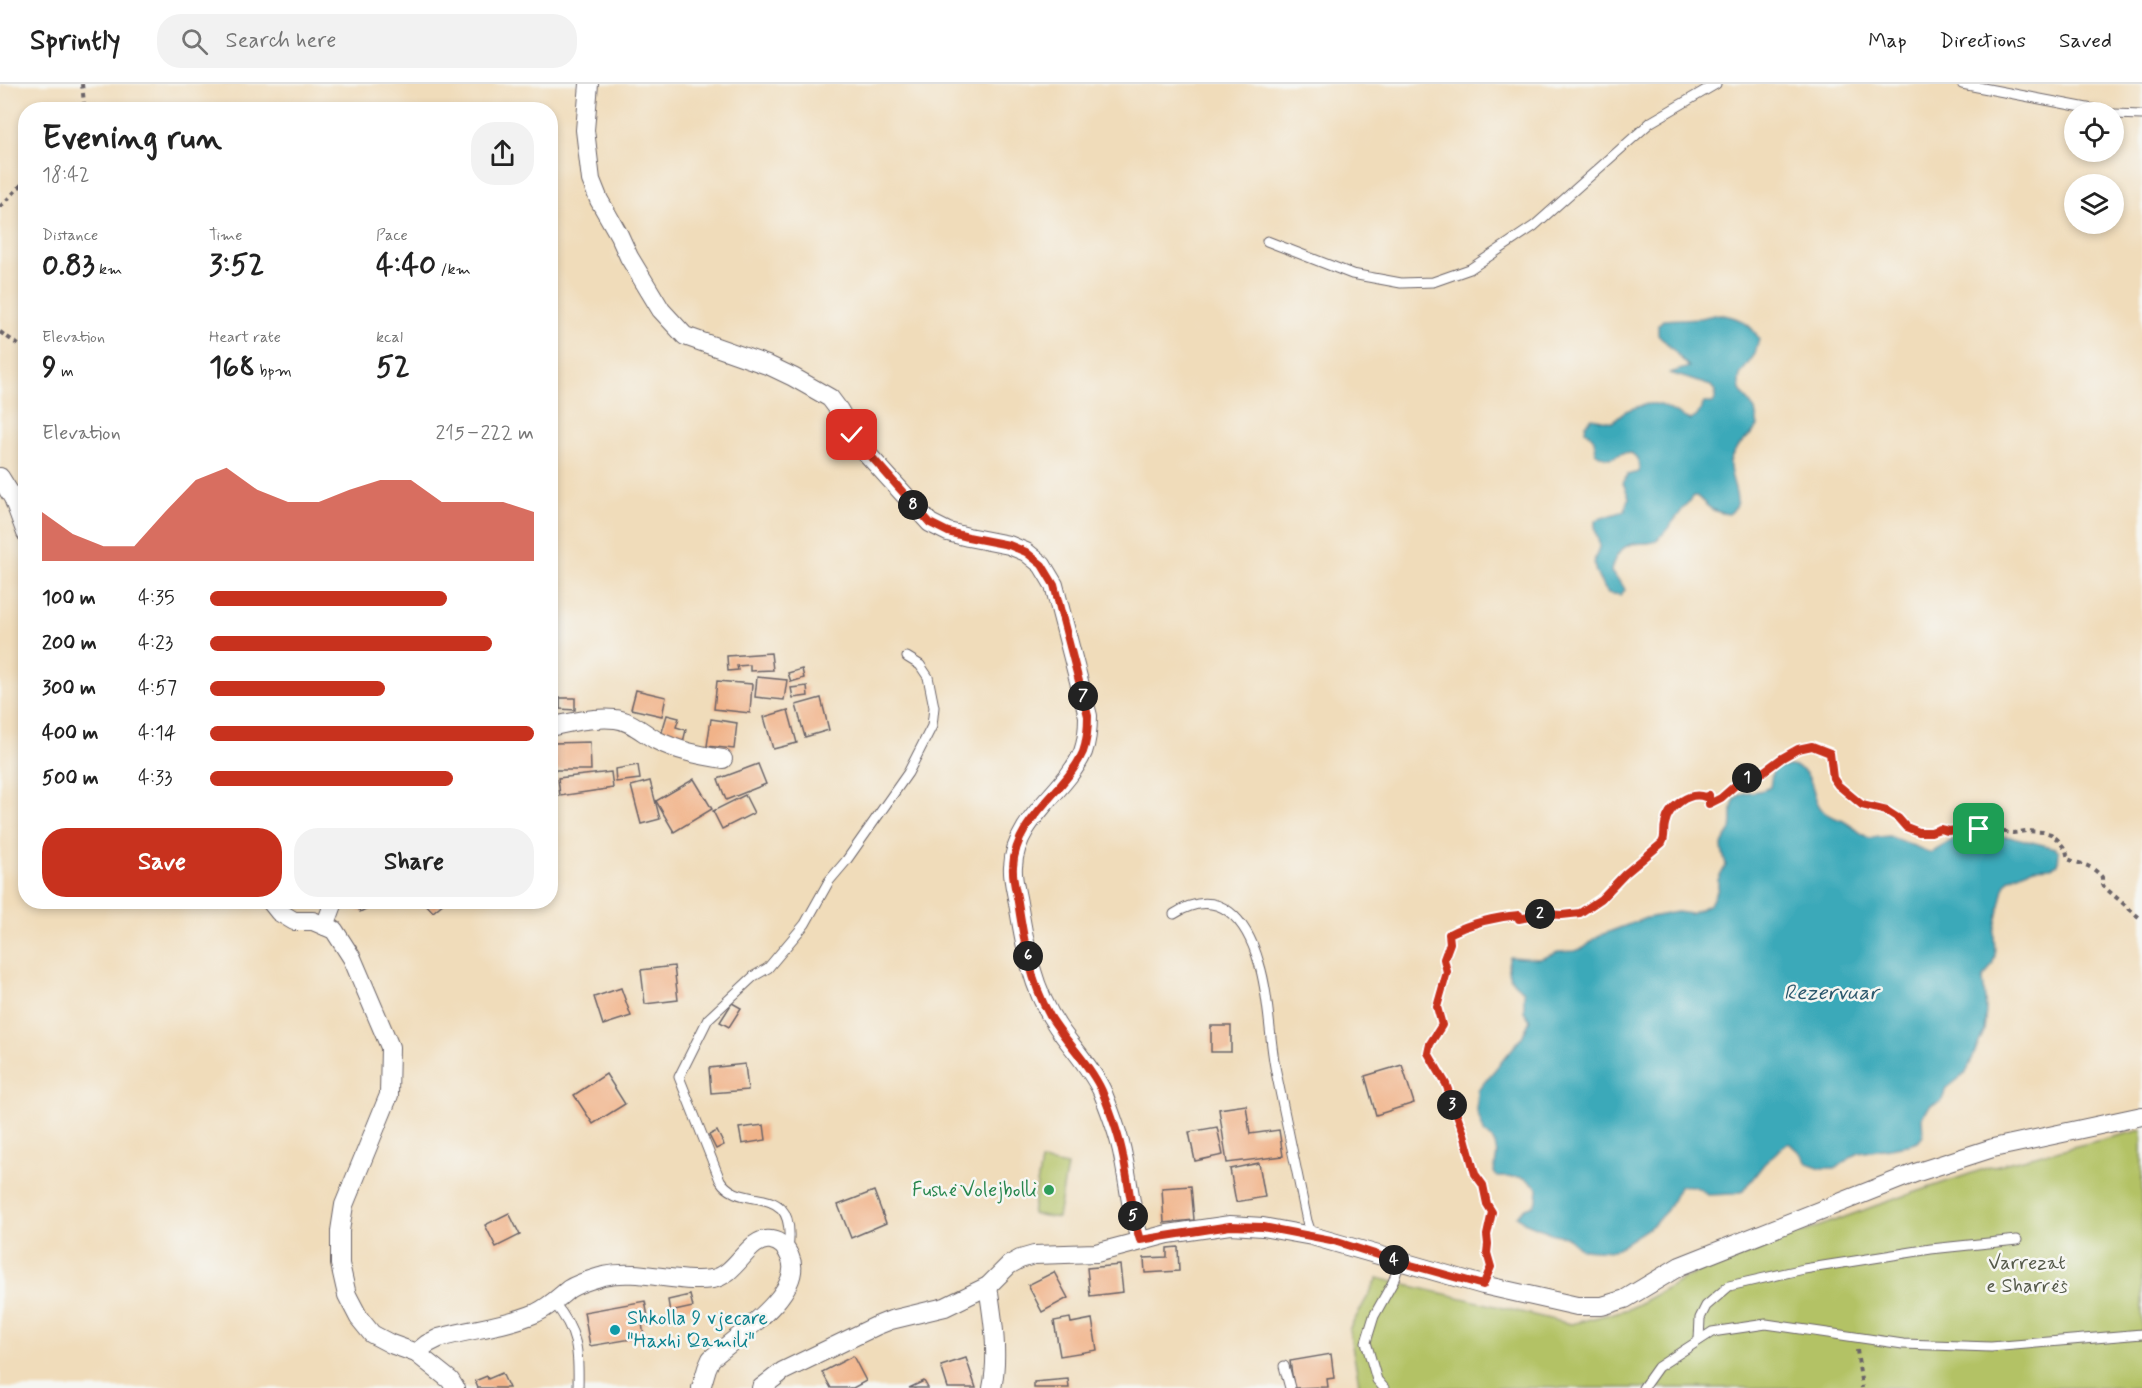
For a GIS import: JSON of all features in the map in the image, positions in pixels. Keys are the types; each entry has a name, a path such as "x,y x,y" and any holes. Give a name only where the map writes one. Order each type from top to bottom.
{"street":[{"path":"589,84 585,130 591,180 629,257 660,310 670,321 685,336 770,366 830,398 860,446 930,523 948,532 1009,545 1026,552 1042,565 1054,585 1088,716 1087,733 1083,751 1074,768 1028,824 1016,847 1012,868 1028,958 1035,983 1049,1014 1093,1074 1101,1090 1123,1154 1134,1222 1140,1240"},
{"path":"0,477 13,498 18,511"},
{"path":"558,725 592,719 617,719 687,753 723,759"},
{"path":"277,909 294,921 313,921 334,930 352,958 375,1007 390,1047 389,1095 344,1205 340,1231 340,1264 347,1294 359,1318 372,1334 416,1353 450,1380 455,1388"},
{"path":"325,926 331,909"},
{"path":"761,1388 783,1371 876,1326 891,1320 945,1307 988,1286 1009,1265 1020,1259 1034,1256 1096,1253 1140,1240 1230,1226 1263,1227 1312,1236 1483,1285 1586,1307 1613,1304 1680,1266 1915,1173 1993,1148 2142,1116"},
{"path":"416,1353 439,1338 536,1313 554,1303 571,1288 603,1276 638,1273 686,1280 712,1279 728,1273 757,1242 770,1239 788,1250 792,1261 790,1283 775,1304 711,1359 701,1388"},
{"path":"988,1286 994,1327 992,1388"}],"lane":[{"path":"1267,241 1352,274 1401,283 1433,282 1470,269 1533,226 1651,122 1716,84"},
{"path":"1962,84 2064,104"},
{"path":"2124,114 2142,115"},
{"path":"788,1250 790,1233 781,1209 766,1199 730,1192 720,1180 679,1077 708,1019 754,976 768,968 805,924 829,881 846,861 908,773 932,726 934,707 928,677 920,665 907,657"},
{"path":"1174,914 1188,905 1201,902 1216,905 1228,910 1252,941 1260,966 1275,1064 1312,1236"},
{"path":"1700,1340 1700,1318 1706,1306 1729,1286 1803,1269 1931,1249 2017,1240"},
{"path":"1384,1388 1377,1380 1366,1342 1374,1316 1393,1282 1400,1262"},
{"path":"554,1303 572,1329 579,1360 578,1388"},
{"path":"1643,1388 1658,1367 1712,1332 1766,1324 1903,1344 1991,1347 2142,1334"},
{"path":"1284,1366 1290,1388"}],"path":[{"path":"82,84 84,102"},
{"path":"0,207 18,188"},
{"path":"0,332 18,344"},
{"path":"1483,1285 1491,1267 1487,1253 1487,1235 1492,1212 1487,1204 1483,1185 1475,1174 1446,1084 1428,1053 1430,1044 1442,1025 1437,1007 1447,972 1444,959 1450,943 1449,934 1470,924 1511,916 1519,915 1519,919 1523,920 1544,914 1580,913 1601,899 1625,874 1662,843 1665,839 1667,816 1672,808 1684,800 1709,795 1709,804 1721,798 1738,783 1763,772 1786,755 1802,747 1812,746 1830,753 1833,778 1858,802 1870,808 1887,811 1914,831 1974,828 2013,833 2026,831 2050,834 2066,850 2068,859 2084,863 2092,868 2102,877 2102,885 2142,920"},
{"path":"1856,1337 1862,1388"}],"green space":[{"name":"Varrezat e Sharrës","path":"2142,1130 2142,1388 1360,1388 1349,1330 1378,1278 1571,1324 1629,1309 1703,1269 1875,1206 1990,1167"},
{"name":"Fushë Volejbolli","path":"1041,1161 1067,1166 1058,1218 1032,1214"}],"water":[{"path":"1719,314 1742,321 1759,339 1755,354 1740,375 1739,381 1740,390 1755,410 1758,426 1738,447 1730,462 1737,497 1734,509 1729,514 1719,512 1711,509 1697,496 1693,496 1656,540 1629,545 1619,553 1614,560 1611,572 1625,590 1620,595 1608,593 1600,581 1594,563 1599,546 1595,520 1625,511 1629,497 1623,483 1627,475 1639,472 1639,464 1631,453 1609,458 1595,452 1595,442 1585,430 1586,424 1592,418 1613,422 1621,414 1646,404 1666,407 1691,420 1697,416 1704,403 1713,403 1715,391 1711,386 1670,373 1689,367 1658,334 1658,325 1663,320 1700,318"},
{"name":"Rezervuar","path":"1791,766 1800,768 1809,778 1816,800 1824,812 1845,822 1869,838 1889,836 1931,853 1958,837 1974,835 2013,837 2059,851 2058,864 2052,867 2034,868 2016,875 2009,879 2004,888 1994,932 1995,956 1983,979 1986,1010 1984,1031 1966,1073 1947,1088 1941,1102 1931,1105 1922,1116 1923,1136 1918,1142 1859,1153 1837,1168 1821,1168 1807,1163 1789,1143 1764,1164 1743,1191 1734,1194 1707,1195 1694,1186 1679,1187 1667,1210 1653,1225 1613,1251 1581,1249 1566,1236 1553,1234 1524,1222 1517,1216 1526,1208 1534,1205 1538,1188 1527,1179 1497,1177 1494,1172 1497,1154 1495,1144 1485,1134 1477,1112 1478,1090 1522,1037 1530,1020 1524,1011 1524,991 1515,985 1508,973 1510,957 1540,959 1558,952 1575,951 1584,948 1598,936 1646,918 1677,912 1691,914 1710,904 1726,865 1722,846 1731,829 1734,800 1745,793 1770,787 1772,773 1777,768"}],"building":[{"path":"771,653 773,670 750,671 750,665 737,666 738,670 728,671 727,656"},
{"path":"802,669 804,678 791,682 788,673"},
{"path":"757,677 787,680 784,700 755,697"},
{"path":"717,681 752,684 750,713 714,709"},
{"path":"807,686 808,696 793,698 791,688"},
{"path":"636,690 666,697 662,716 631,709"},
{"path":"560,698 575,698 575,710 560,709"},
{"path":"821,698 829,730 805,737 796,705"},
{"path":"788,710 797,743 773,749 764,717"},
{"path":"667,715 679,718 676,727 686,730 683,742 661,735"},
{"path":"711,719 737,723 734,749 707,746"},
{"path":"590,742 591,770 558,770 558,743"},
{"path":"758,764 766,784 726,800 718,779"},
{"path":"638,765 640,779 616,782 615,769"},
{"path":"611,772 613,788 560,796 558,778"},
{"path":"694,779 712,809 674,832 656,801"},
{"path":"650,781 660,819 641,824 631,786"},
{"path":"745,795 754,813 722,829 713,811"},
{"path":"674,966 678,1000 645,1004 641,970"},
{"path":"621,988 631,1016 603,1025 594,997"},
{"path":"732,1003 741,1008 729,1027 720,1022"},
{"path":"1211,1026 1231,1026 1231,1052 1211,1052"},
{"path":"745,1064 748,1090 711,1093 709,1068"},
{"path":"1402,1065 1414,1103 1376,1115 1365,1076"},
{"path":"606,1074 625,1104 593,1124 574,1095"},
{"path":"1246,1105 1250,1134 1279,1130 1283,1156 1227,1163 1219,1109"},
{"path":"764,1125 766,1140 742,1144 739,1128"},
{"path":"1217,1127 1223,1155 1195,1161 1189,1132"},
{"path":"717,1131 724,1145 716,1149 709,1135"},
{"path":"1259,1163 1265,1197 1236,1202 1230,1169"},
{"path":"1191,1186 1194,1220 1164,1223 1162,1188"},
{"path":"874,1191 886,1223 851,1238 838,1205"},
{"path":"509,1213 520,1235 496,1247 485,1225"},
{"path":"1178,1247 1179,1271 1145,1273 1144,1258 1167,1257 1167,1248"},
{"path":"1120,1265 1123,1292 1090,1296 1087,1268"},
{"path":"1054,1272 1068,1298 1042,1312 1028,1285"},
{"path":"690,1295 693,1307 670,1312 668,1300"},
{"name":"Shkolla 9 vjecare \"Haxhi Qamili\"","path":"645,1301 649,1322 642,1323 644,1337 590,1346 584,1312"},
{"path":"1070,1318 1071,1323 1092,1319 1097,1350 1060,1356 1054,1321"},
{"path":"1331,1354 1334,1378 1327,1379 1328,1387 1294,1388 1290,1361"},
{"path":"853,1356 866,1381 853,1388 831,1388 822,1372"},
{"path":"966,1358 976,1388 948,1388 941,1366"},
{"path":"502,1373 509,1388 478,1388 475,1381"},
{"path":"1068,1379 1069,1388 1034,1388 1034,1382"},
{"path":"924,1381 928,1388 909,1388"}],"place":[{"name":"Fushë Volejbolli","path":"1049,1190"},
{"name":"Shkolla 9 vjecare \"Haxhi Qamili\"","path":"615,1330"}],"route":[{"path":"852,435 930,523 948,532 1009,545 1026,552 1042,565 1054,585 1084,698 1088,716 1087,733 1083,751 1074,768 1028,824 1016,847 1012,868 1028,958 1035,983 1049,1014 1093,1074 1101,1090 1123,1154 1134,1222 1140,1240 1230,1226 1263,1227 1331,1240 1449,1277 1483,1285 1491,1267 1487,1253 1487,1235 1492,1212 1487,1204 1483,1185 1475,1174 1446,1084 1428,1053 1430,1044 1442,1025 1437,1007 1447,972 1444,959 1451,938 1449,934 1470,924 1497,918 1519,915 1519,919 1523,920 1535,915 1580,913 1601,899 1625,874 1662,843 1665,839 1667,816 1680,802 1688,798 1709,795 1709,804 1721,798 1746,778 1763,772 1790,752 1807,746 1820,748 1830,753 1833,778 1858,802 1870,808 1887,811 1910,829 1931,832 1940,829 1953,831 1979,829"}]}
